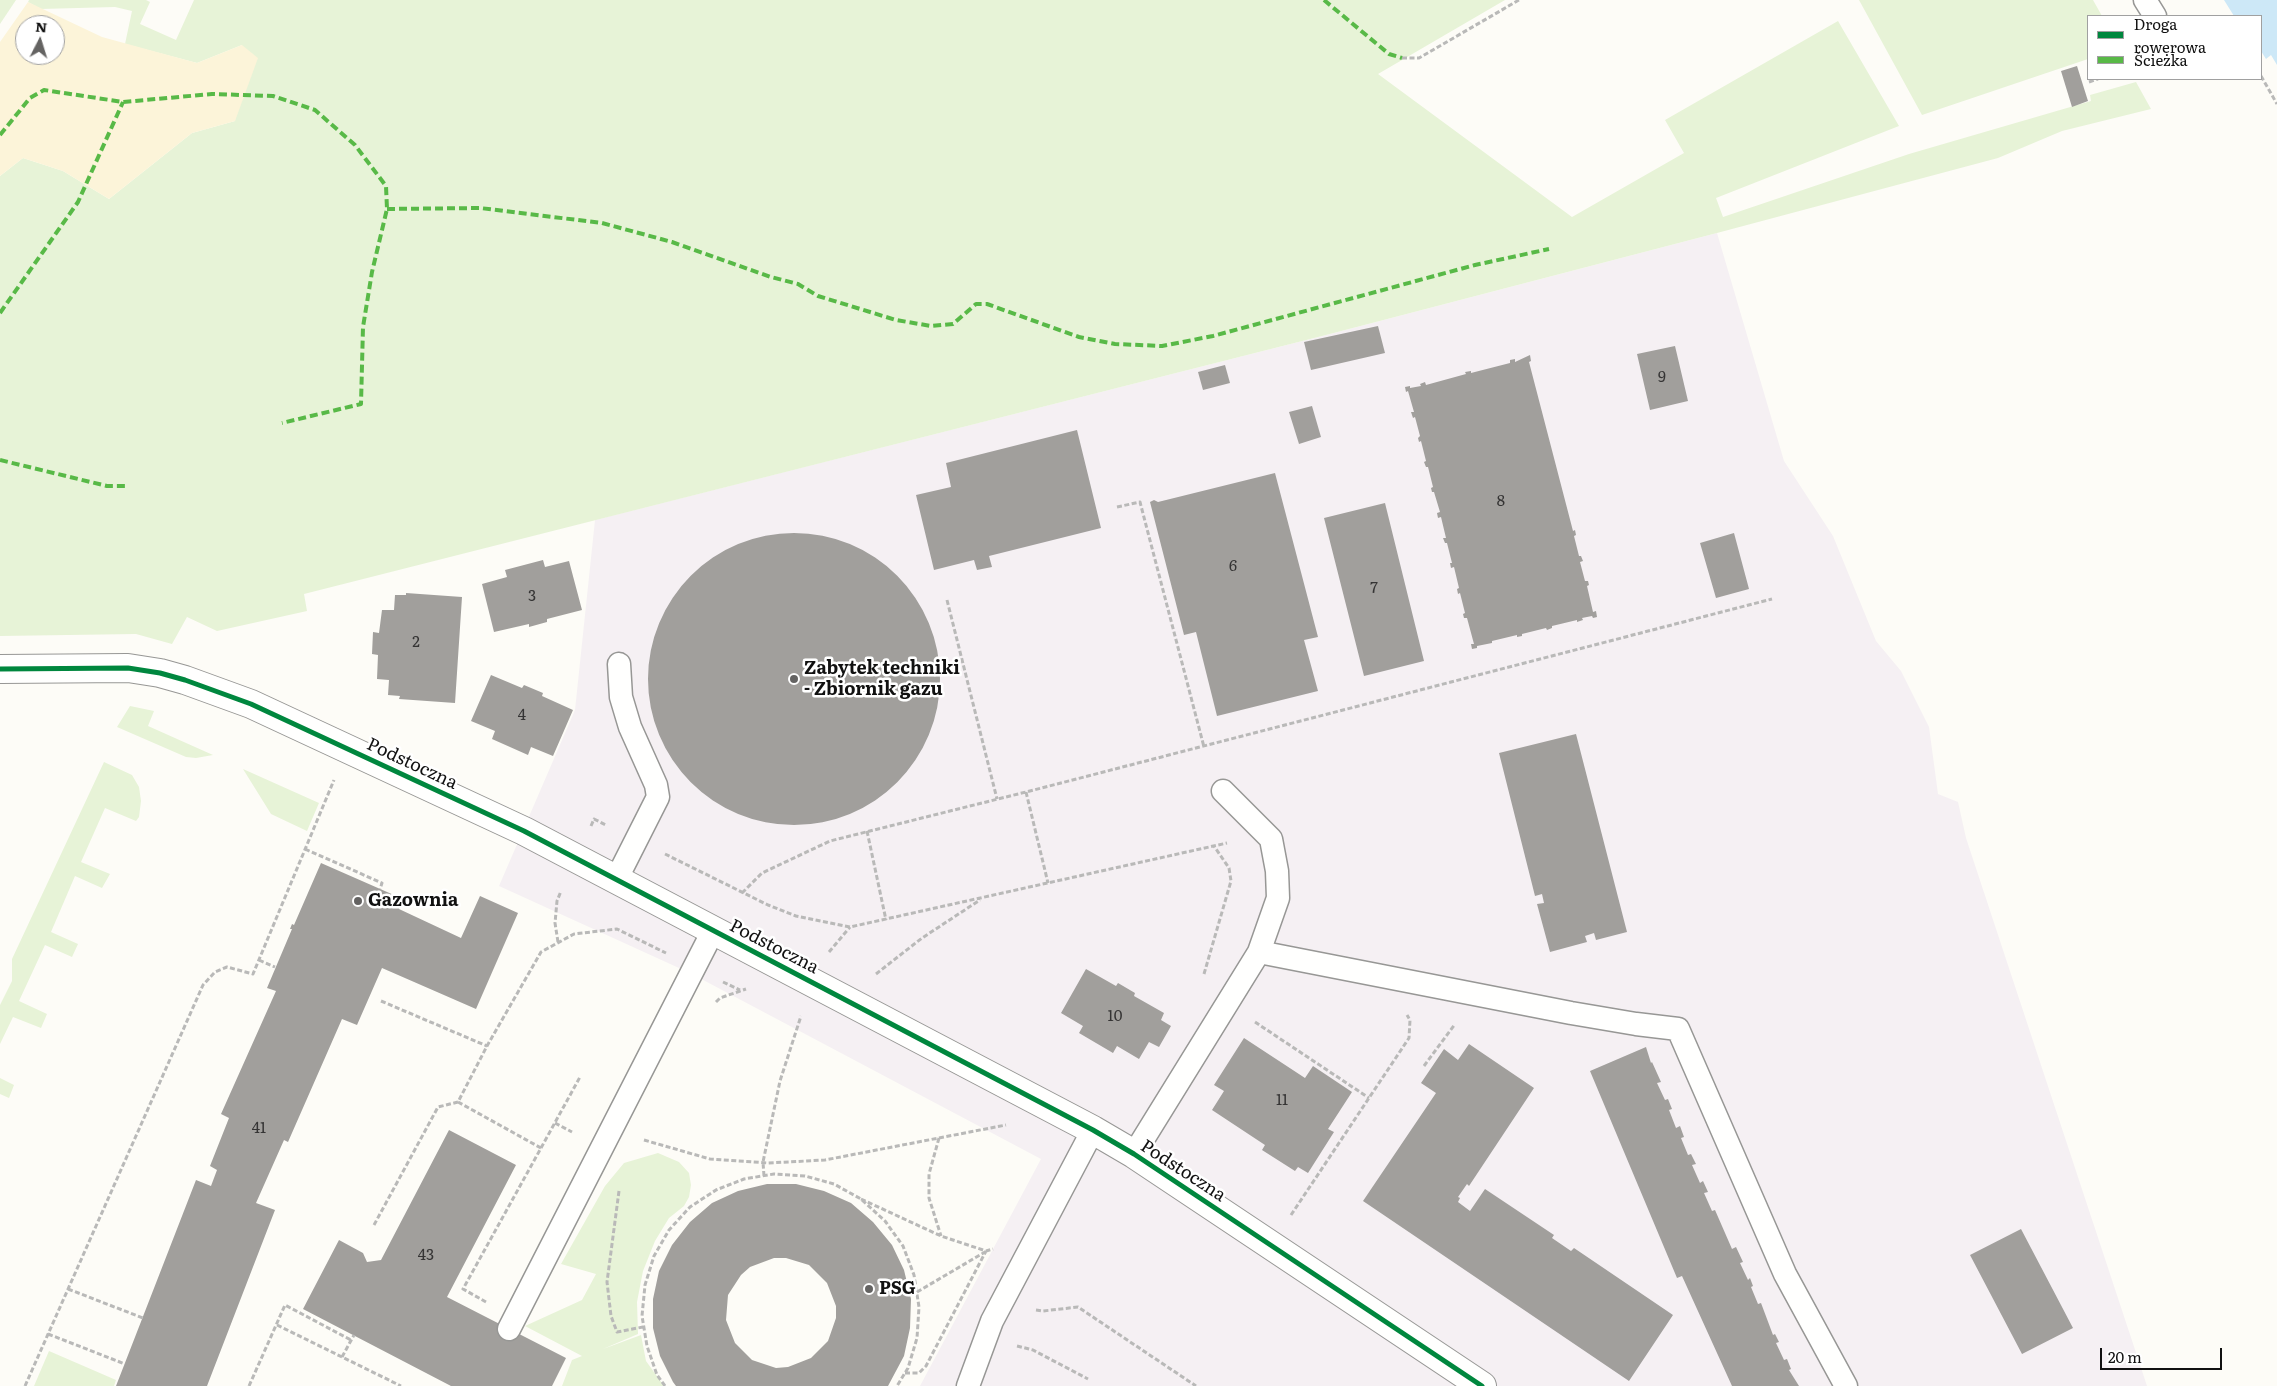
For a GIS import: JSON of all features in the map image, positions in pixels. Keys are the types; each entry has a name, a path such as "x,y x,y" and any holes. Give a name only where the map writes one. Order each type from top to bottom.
{"street":[{"name":"Podstoczna","path":"0,669 128,668 160,673 185,680 251,704 524,831 1093,1130 1134,1154 1482,1386"}],"lane":[{"path":"2145,0 2154,15"},
{"path":"616,880 658,797 656,785 625,712 621,697 619,664"},
{"path":"1134,1154 1259,952 1278,898 1277,871 1271,839 1223,791"},
{"path":"511,1323 713,931"},
{"path":"1259,952 1580,1014 1678,1029 1785,1274 1846,1386"},
{"path":"968,1386 992,1321 1093,1130"}],"path":[{"path":"1402,58 1419,58 1519,0"},
{"path":"2262,78 2277,104"},
{"path":"2089,82 2095,80"},
{"path":"1116,508 1140,502 1204,747"},
{"path":"742,893 762,873 830,840 997,800 1772,599"},
{"path":"947,600 997,800"},
{"path":"1026,792 1048,883"},
{"path":"25,1386 202,985 214,972 227,967 253,974 323,805"},
{"path":"558,942 555,923 557,901 594,819 742,893 796,916 850,928 1266,835"},
{"path":"867,831 886,920"},
{"path":"1202,981 1231,881 1229,868 1214,846"},
{"path":"305,849 382,883 380,889"},
{"path":"845,1000 922,938 983,898"},
{"path":"458,1102 487,1046 541,952 574,934 617,929 740,991"},
{"path":"259,960 275,967"},
{"path":"669,1015 691,1023 720,998 751,987"},
{"path":"381,1000 487,1046"},
{"path":"764,1176 763,1162 780,1081 803,1012"},
{"path":"1290,1217 1409,1038 1410,1020 1406,1013"},
{"path":"1248,1018 1369,1098"},
{"path":"511,1323 463,1289 580,1077"},
{"path":"374,1225 438,1106 458,1102 541,1148"},
{"path":"644,1327 617,1332 611,1316 607,1282 621,1177 602,1146 637,1138 710,1159 763,1162 825,1160 1012,1124"},
{"path":"938,1138 929,1174 929,1198 941,1236"},
{"path":"664,1386 657,1375 647,1346 642,1316 645,1286 654,1256 669,1230 690,1207 716,1190 744,1179 774,1174 805,1176 834,1184 861,1199 941,1236 986,1251"},
{"path":"861,1199 885,1220 903,1246 914,1275 919,1307 917,1338 905,1374 897,1386"},
{"path":"917,1292 994,1248"},
{"path":"905,1374 919,1373 926,1366 986,1251"},
{"path":"68,1289 142,1318"},
{"path":"248,1386 285,1305 351,1340"},
{"path":"1036,1309 1043,1311 1078,1307 1196,1386"},
{"path":"277,1326 401,1386"},
{"path":"48,1334 125,1364"},
{"path":"342,1357 354,1335"},
{"path":"1013,1348 1018,1346 1033,1350 1088,1379"}],"shaded area":[{"path":"1717,233 1784,461 1833,536 1876,641 1901,671 1929,727 1938,794 1958,802 1966,838 2147,1386 920,1386 1041,1159 690,973 499,886 575,710 595,520 1326,335"}],"green space":[{"path":"0,0 16,0 0,24"},
{"path":"29,0 146,0 150,2 140,24 176,40 194,0 1505,0 1378,74 1572,217 1684,153 1665,120 1838,21 1899,126 1716,198 1723,217 1909,154 2091,101 2090,95 2136,82 2151,109 2062,131 1998,158 1717,233 1326,335 304,594 307,611 217,631 187,617 172,644 136,634 0,636 0,176 23,158 63,171 109,199 192,133 235,121 242,45 197,63 125,44 132,11 115,7 41,9 28,2"},
{"path":"1859,0 2093,0 2101,15 2087,15 2087,59 1922,115"},
{"path":"130,706 154,711 148,726 213,755 196,758 186,757 117,727"},
{"path":"104,762 132,775 139,787 141,801 139,817 136,821 105,808 81,862 110,874 102,888 75,876 51,932 78,944 72,957 45,945 19,1001 47,1014 41,1028 13,1017 0,1044 0,1005 12,981 12,959"},
{"path":"243,769 319,803 307,831 271,814"},
{"path":"0,1078 14,1085 9,1098 0,1094"},
{"path":"658,1153 679,1162 689,1173 691,1185 689,1197 684,1206 669,1218 655,1241 643,1271 637,1302 638,1334 603,1349 641,1335 646,1361 664,1386 562,1386 572,1360 582,1356 525,1326 582,1300 596,1274 561,1264 605,1186 624,1163"},
{"path":"49,1351 116,1380 114,1386 34,1386"}],"sand":[{"path":"28,2 55,15 19,15"},
{"path":"65,20 102,37 197,63 242,45 258,58 235,121 192,133 109,199 63,171 23,158 0,176 0,42 15,21 15,65 65,65"}],"water":[{"path":"2224,0 2277,0 2277,65 2271,55 2266,59 2262,53 2262,15 2233,15"}],"building":[{"path":"2077,66 2088,101 2072,107 2061,71"},
{"path":"1378,326 1385,353 1311,370 1304,342"},
{"path":"1675,346 1688,401 1650,410 1637,354"},
{"path":"1530,355 1531,361 1529,362 1573,531 1575,530 1576,535 1574,536 1579,556 1581,556 1583,561 1580,562 1585,581 1588,581 1589,585 1587,586 1593,612 1596,611 1597,617 1582,618 1583,620 1552,626 1552,628 1547,630 1546,628 1522,634 1522,636 1517,637 1517,635 1492,641 1492,643 1472,649 1471,644 1474,644 1467,618 1464,618 1463,614 1465,613 1460,593 1458,594 1457,589 1459,588 1454,567 1451,568 1450,563 1452,563 1447,543 1445,543 1443,538 1446,538 1441,517 1438,518 1437,513 1440,512 1434,492 1432,492 1431,488 1433,487 1428,467 1426,467 1424,462 1426,461 1421,441 1419,442 1418,438 1420,436 1415,417 1413,418 1411,412 1414,412 1405,387 1421,386 1420,384 1425,382 1426,385 1466,374 1465,372 1471,371 1471,373 1510,363 1510,360 1515,359 1515,362"},
{"path":"1225,365 1230,383 1203,390 1198,372"},
{"path":"1312,406 1321,437 1299,444 1289,412"},
{"path":"1077,430 1101,528 989,556 992,567 977,570 974,560 934,570 916,495 951,487 946,463"},
{"path":"1275,473 1318,637 1304,640 1318,691 1217,716 1196,632 1184,635 1150,502 1154,500 1158,502"},
{"path":"1385,503 1424,661 1364,676 1324,518"},
{"name":"Zabytek techniki - Zbiornik gazu","path":"794,533 822,536 850,545 875,558 897,576 915,598 928,623 937,651 940,679 937,707 928,735 915,760 897,782 875,800 850,813 822,822 794,825 766,822 738,813 713,800 691,782 673,760 660,735 651,707 648,679 651,651 660,623 673,598 691,576 713,558 738,545 766,536"},
{"path":"1734,533 1749,589 1716,598 1700,543"},
{"path":"543,560 545,567 569,561 582,610 547,619 547,622 529,627 529,624 494,632 482,584 507,577 505,570"},
{"path":"406,593 462,597 455,703 399,699 400,696 388,695 389,680 377,679 378,655 372,654 373,632 379,633 382,610 394,610 395,595 406,595"},
{"path":"491,675 522,688 524,685 543,693 542,696 573,710 553,756 531,747 528,755 492,739 495,731 471,721"},
{"path":"1576,734 1627,932 1596,940 1594,933 1585,936 1587,942 1550,952 1537,904 1544,903 1542,894 1535,896 1499,753"},
{"path":"321,863 403,899 399,909 461,938 480,896 518,913 476,1009 382,968 357,1025 342,1019 288,1142 284,1140 256,1203 275,1210 207,1386 116,1386 196,1180 211,1186 217,1170 210,1166 229,1118 221,1114 276,991 267,988 292,929 290,929 292,924 294,925"},
{"path":"1086,969 1116,986 1118,983 1135,993 1134,996 1164,1013 1161,1020 1171,1026 1159,1047 1149,1042 1139,1059 1117,1046 1113,1053 1079,1033 1083,1026 1061,1013"},
{"path":"1244,1038 1305,1078 1313,1066 1352,1092 1328,1129 1334,1132 1308,1173 1298,1167 1295,1171 1262,1150 1265,1145 1212,1110 1224,1091 1214,1085"},
{"path":"1469,1044 1534,1088 1469,1186 1467,1184 1458,1197 1460,1198 1458,1202 1470,1211 1485,1189 1554,1235 1552,1238 1571,1251 1574,1248 1673,1315 1629,1381 1363,1201 1436,1093 1421,1083 1444,1049 1458,1060"},
{"path":"1646,1047 1651,1063 1661,1082 1657,1083 1665,1100 1668,1099 1672,1109 1669,1110 1676,1128 1680,1126 1684,1137 1681,1138 1688,1155 1691,1154 1696,1164 1692,1165 1700,1183 1703,1181 1708,1192 1704,1193 1712,1211 1715,1210 1732,1249 1736,1247 1743,1262 1740,1263 1748,1280 1750,1278 1753,1286 1751,1287 1758,1304 1761,1303 1773,1335 1775,1334 1779,1342 1776,1343 1784,1360 1787,1359 1791,1369 1789,1370 1799,1386 1732,1386 1682,1276 1677,1278 1590,1071"},
{"path":"449,1130 516,1165 447,1297 566,1358 552,1386 451,1386 303,1309 339,1240 363,1253 367,1262 381,1260"},
{"name":"PSG","path":"767,1184 796,1184 824,1191 851,1203 873,1222 892,1245 904,1270 911,1299 910,1328 904,1356 888,1386 676,1386 660,1356 653,1328 653,1299 659,1271 672,1245 690,1222 712,1203 738,1191","holes":["774,1258 786,1258 809,1265 827,1283 836,1306 836,1318 828,1341 811,1358 788,1367 776,1368 752,1360 735,1343 726,1320 728,1295 741,1275 750,1267"]},
{"path":"2021,1229 2073,1328 2022,1354 1970,1255"}],"marked path":[{"path":"1324,0 1389,54 1402,58"},
{"path":"0,135 30,98 44,90 123,102 212,94 273,96 315,110 355,145 386,186 387,209 372,272 363,327 361,404 282,423"},
{"path":"0,313 78,202 123,102"},
{"path":"387,209 480,208 602,223 672,242 771,277 798,284 818,296 896,320 931,326 953,324 976,304 987,304 1079,337 1115,344 1162,346 1213,336 1475,265 1549,249"},
{"path":"0,460 107,486 125,486"}],"cycle path":[{"path":"0,669 128,668 160,673 185,680 251,704 524,831 1093,1130 1134,1154 1482,1386"}],"place":[{"name":"Zabytek techniki - Zbiornik gazu","path":"794,679"},
{"name":"Gazownia","path":"358,901"},
{"name":"PSG","path":"869,1289"}]}
